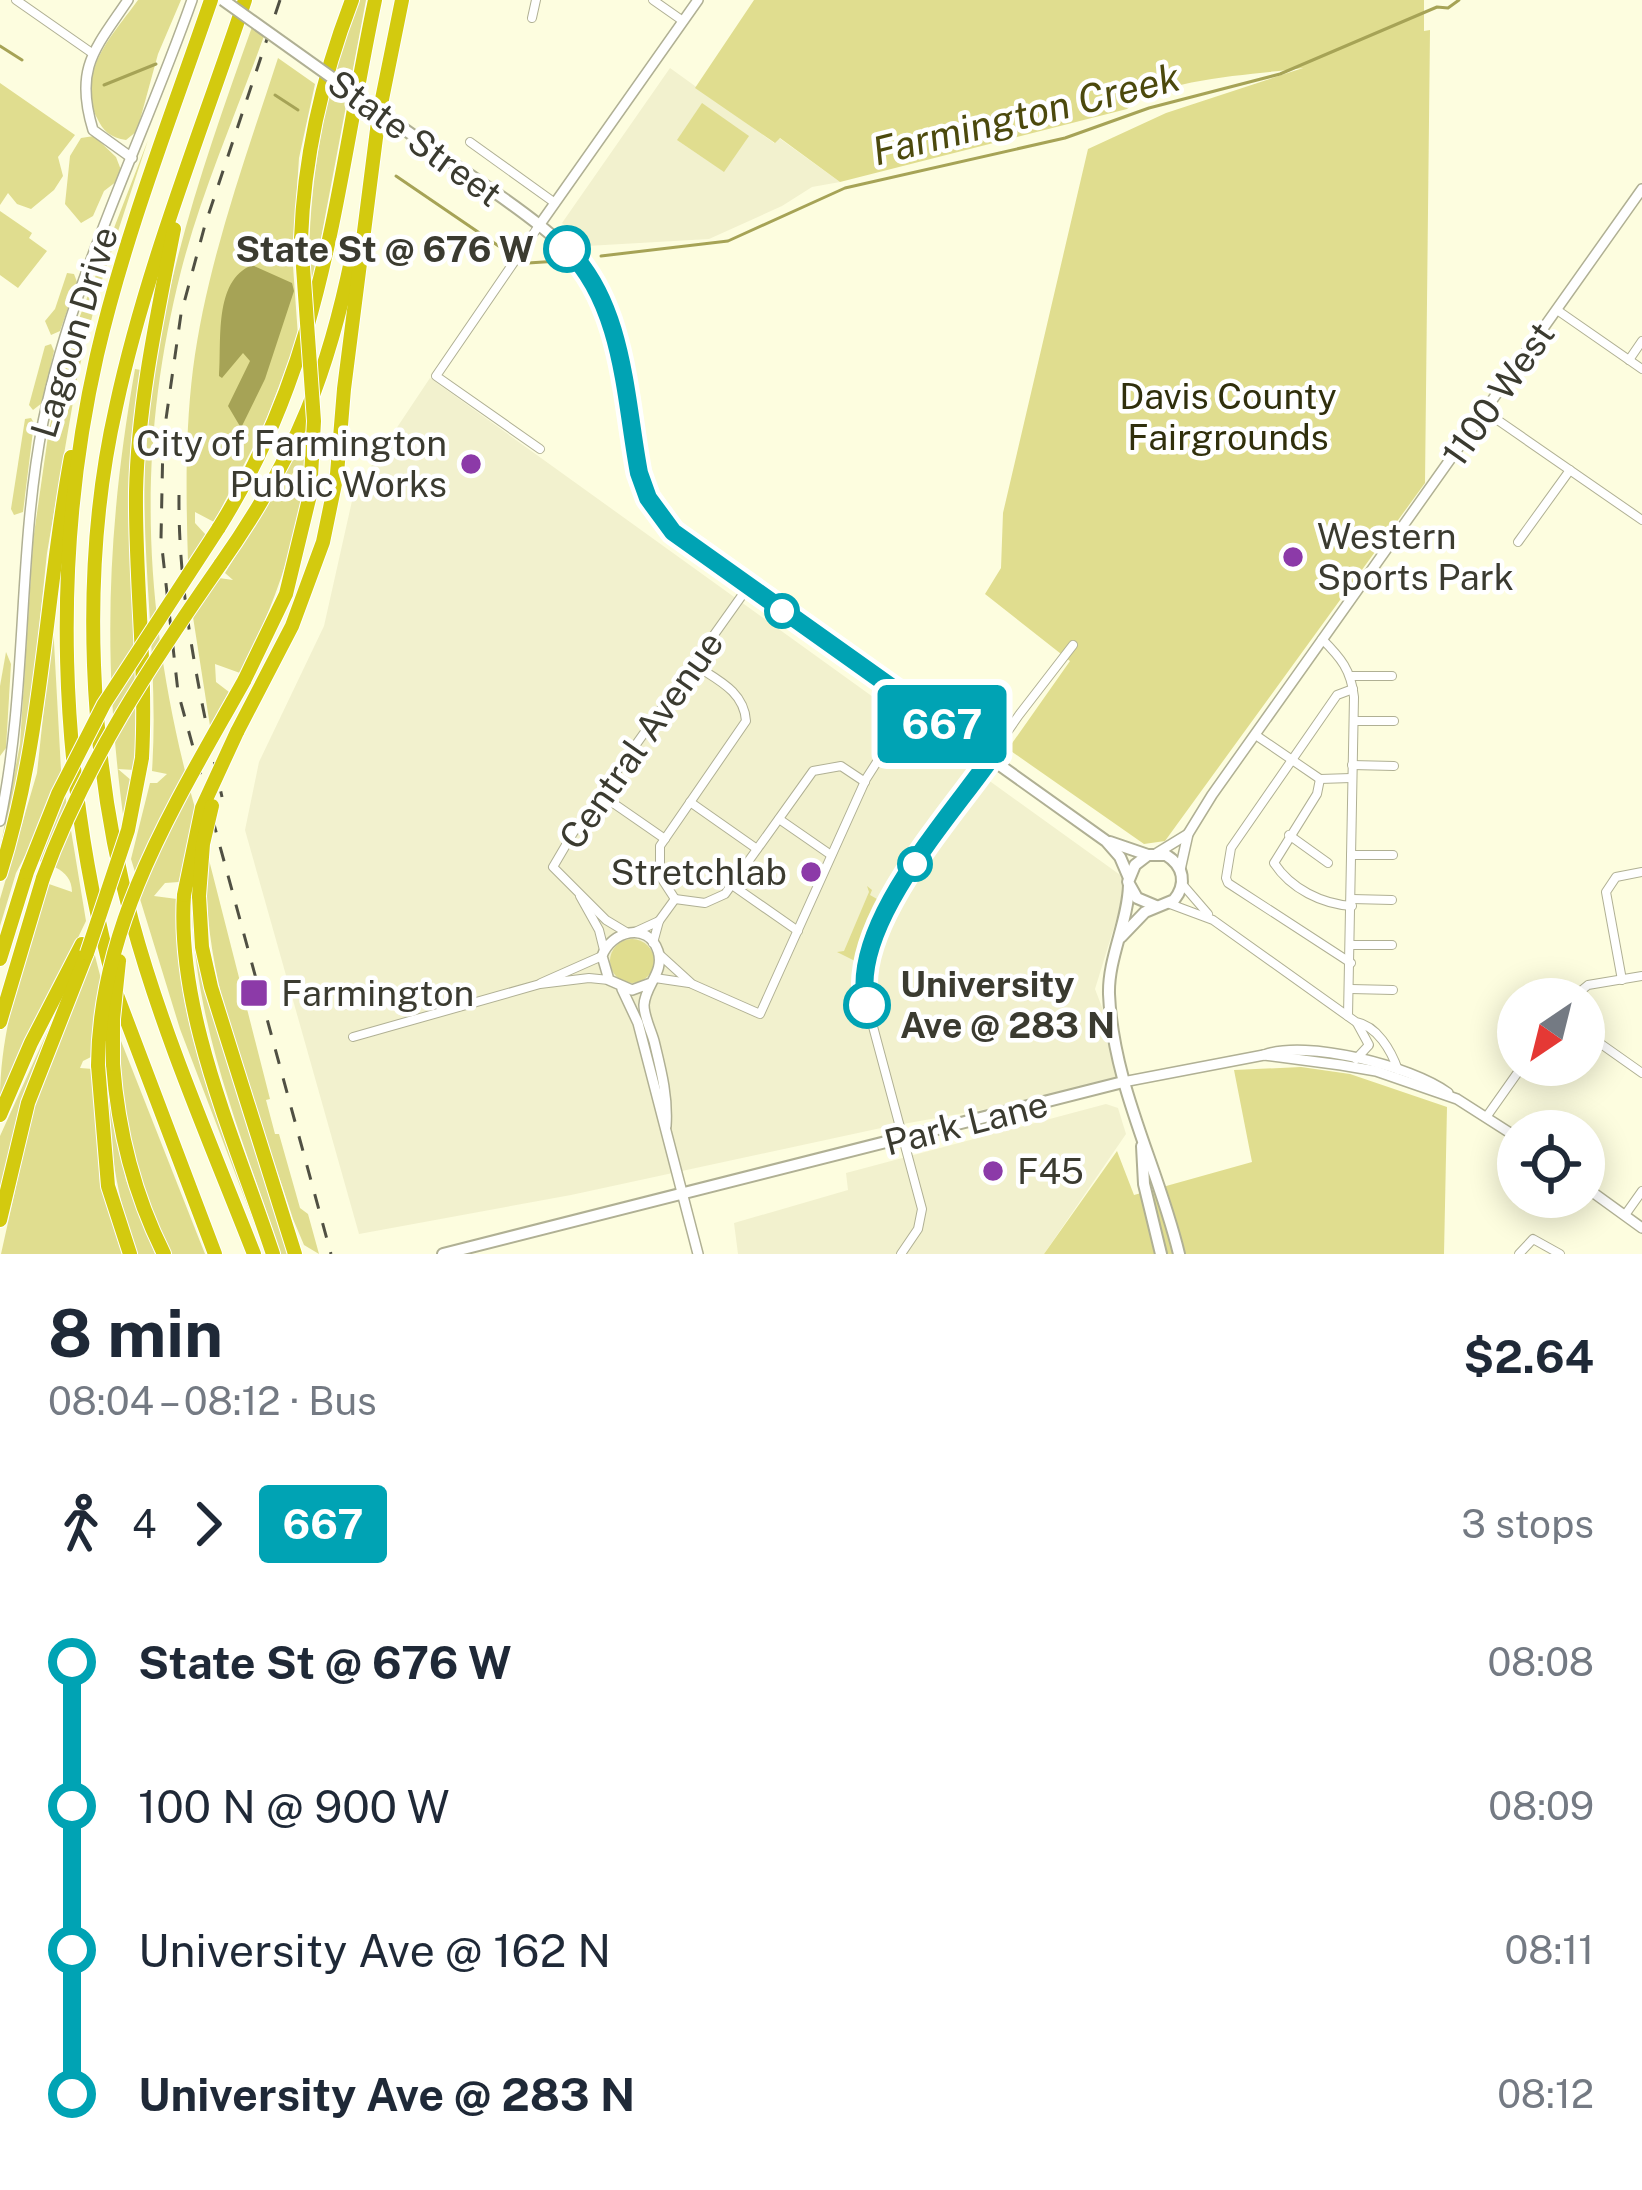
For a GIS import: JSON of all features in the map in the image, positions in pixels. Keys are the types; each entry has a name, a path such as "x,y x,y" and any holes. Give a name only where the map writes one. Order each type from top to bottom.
{"highway":[{"path":"0,874 30,763 61,511 97,353 119,273 212,0"},
{"path":"245,0 140,308 114,412 100,518 94,630 98,733 114,839 137,938 160,1012 254,1254"},
{"path":"129,1252 108,1186 106,984 119,928 165,824 286,594 310,495 313,409 301,239 310,143 320,94 352,0"},
{"path":"0,1022 58,794 98,714 218,529 275,419 320,289 375,0"},
{"path":"0,959 35,875 112,729 273,484 316,394 343,305 402,0"},
{"path":"273,1254 193,1009 184,958 205,833 237,732 292,626 323,542 337,474 380,114"},
{"path":"0,1220 34,1086 116,870 142,758 144,690 136,527 141,420 184,177"},
{"path":"97,353 82,428 67,615 71,751 83,848 121,1011 214,1254"},
{"path":"191,895 211,987 297,1250"},
{"path":"0,1115 31,1043 85,949"},
{"path":"106,1064 134,1180 164,1254"}],"main road":[{"name":"State Street","path":"223,0 567,249 596,284 610,324 643,486 663,520 694,549 1106,841"},
{"path":"1106,841 1170,857 1181,877 1164,905 1144,912 1121,937"},
{"path":"1106,841 1120,856 1140,900 1164,905"},
{"path":"1152,854 1135,865 1129,882 1109,988 1123,1082 1162,1188 1179,1254"},
{"name":"Park Lane","path":"443,1254 1123,1082"},
{"path":"1142,1143 1144,1184 1161,1254"}],"street":[{"path":"16,0 92,53"},
{"path":"128,0 92,53 83,88 92,126 132,158"},
{"name":"Lagoon Drive","path":"0,821 14,748 25,541 44,418 63,344 192,0"},
{"path":"532,18 536,0"},
{"path":"653,0 683,21"},
{"path":"541,448 436,376 698,0"},
{"path":"470,142 555,203"},
{"name":"1100 West","path":"1152,854 1188,834 1642,189"},
{"path":"1557,310 1642,369"},
{"path":"1629,360 1642,341"},
{"path":"1486,412 1642,520"},
{"path":"1519,542 1570,470"},
{"name":"Central Avenue","path":"631,932 606,920 553,867 748,587"},
{"path":"1322,639 1352,676 1352,1019"},
{"path":"902,1254 922,1214 864,993 873,933 890,899 1073,645"},
{"path":"692,664 743,701 746,721 665,838 658,859 660,876 675,898 716,901 818,768 841,766 865,782"},
{"path":"1352,676 1392,676"},
{"path":"1351,963 1226,878 1231,848 1337,694 1353,689"},
{"path":"631,932 653,943 692,984 760,1014 865,782 914,704"},
{"path":"1353,721 1394,721"},
{"path":"1257,736 1320,779 1352,778"},
{"path":"1352,765 1394,766"},
{"path":"1320,779 1316,794 1274,859 1276,868 1328,904 1392,900"},
{"path":"600,794 665,838"},
{"path":"690,802 757,849"},
{"path":"778,819 831,855"},
{"name":"1100 West","path":"1181,877 1188,834"},
{"path":"1289,835 1328,862"},
{"path":"1351,855 1393,855"},
{"path":"1622,980 1606,892 1616,877 1642,872"},
{"path":"1181,877 1213,920 1363,1028 1369,1045 1356,1059"},
{"path":"732,885 798,931"},
{"name":"Central Avenue","path":"577,890 599,930 603,953"},
{"path":"653,943 659,921 675,898"},
{"path":"1164,905 1213,920"},
{"path":"540,984 603,953 610,940 659,921"},
{"path":"1351,945 1392,945"},
{"path":"603,953 609,980"},
{"path":"659,954 644,1008 668,1101 666,1126"},
{"path":"1605,982 1642,976"},
{"path":"353,1037 540,984 609,980 622,989 637,1018 698,1254"},
{"path":"622,989 641,988 653,981 692,984"},
{"path":"1351,989 1393,990"},
{"path":"1352,1019 1365,1024 1389,1048 1398,1070"},
{"path":"1605,1047 1642,1073"},
{"path":"1264,1055 1279,1050 1356,1059 1435,1083 1457,1099"},
{"name":"Park Lane","path":"1123,1082 1264,1055 1376,1071 1457,1099 1497,1124"},
{"path":"1486,1116 1508,1086"},
{"path":"1624,1215 1642,1191"},
{"path":"1605,1201 1642,1228"},
{"path":"1519,1254 1533,1239 1560,1254"}],"shaded area":[{"path":"670,68 774,143 779,138 840,182 812,187 709,239 587,246 562,223"},
{"path":"252,265 292,283 294,291 265,379 241,428 228,406 250,361 243,353 219,376 220,330 231,284"},
{"path":"430,378 1123,877 1123,898 1095,989 1131,1083 881,1128 571,1195 359,1234 245,830 259,762 324,626 354,492"},
{"path":"1106,1104 1118,1108 1126,1134 1044,1254 738,1254 734,1223 848,1190 846,1173"}],"green space":[{"path":"138,0 181,0 158,54 137,131 126,140 102,127 91,101 91,85 100,55"},
{"path":"359,0 366,0 309,302 307,264 314,258 309,257 317,159 329,95"},
{"name":"Davis County Fairgrounds","path":"754,0 1424,0 1424,31 1430,30 1425,483 1165,841 1144,844 1008,749 1070,661 985,594 1001,568 1003,513 1088,149 1166,113 1303,68 1185,84 1143,98 1127,109 840,182 780,138 775,143 695,88"},
{"path":"252,27 264,36 189,241 157,398 151,521 154,583 160,644 185,771 135,872 131,859 150,783 167,774 152,771 144,499 150,403 182,240"},
{"path":"278,58 315,84 299,158 293,251 275,253 282,264 293,266 298,336 263,428 214,522 195,512 195,523 206,535 188,562 187,441 199,329 228,212"},
{"path":"0,83 75,135 58,157 63,176 31,209 17,204 8,193 0,205"},
{"path":"702,103 749,136 724,172 677,140"},
{"path":"94,136 116,157 121,170 117,181 104,191 93,216 81,223 65,204 70,156 81,138"},
{"path":"148,140 99,289 78,373 47,553 27,744 0,849 20,744 33,541 49,429 80,316"},
{"path":"0,211 32,233 29,238 47,251 18,288 0,275"},
{"path":"67,273 74,274 77,282 60,331 51,335 45,321 55,309"},
{"path":"51,344 54,351 42,403 33,410 29,405 45,346"},
{"path":"135,369 141,370 128,497 138,707 134,770 118,769 132,781 124,822 117,763 112,706 111,595 118,484"},
{"path":"31,418 23,512 14,515 11,509 25,419"},
{"path":"306,433 305,468 297,468 288,479 304,482 280,580 240,673 215,664 216,682 229,692 210,726 193,617 219,578 233,580 225,573"},
{"path":"53,624 61,770 86,921 0,1099 9,1017 49,884 72,892 62,872 25,856 0,926 0,899 37,773"},
{"path":"6,652 11,664 6,748 0,756 0,686"},
{"path":"190,790 195,808 179,882 165,883 154,896 177,899 177,945 192,1035 266,1254 180,1029 140,899"},
{"path":"208,856 275,1134 279,1134 319,1254 304,1245 293,1219 233,1038 212,946"},
{"path":"867,886 872,890 870,895 883,900 859,963 837,952 844,951 869,892"},
{"path":"192,912 289,1254 281,1254 212,1043 195,956"},
{"path":"632,939 647,946 654,961 647,976 632,983 617,976 610,961 617,946"},
{"path":"94,952 101,979 93,1056 80,1068 93,1069 100,1184 122,1254 1,1254 37,1092"},
{"path":"65,993 27,1090 0,1188 0,1136"},
{"path":"119,1036 205,1254 171,1254 159,1228 127,1119"},
{"path":"1301,1067 1350,1074 1447,1107 1444,1254 1044,1254 1117,1151 1134,1195 1252,1162 1234,1070"},
{"path":"106,1082 126,1180 155,1254 138,1254 124,1212"}],"waterway":[{"name":"Farmington Creek","path":"601,256 728,241 845,188 1065,138 1149,108 1280,74 1459,0"},
{"name":"Farmington Creek","path":"0,46 22,60"},
{"name":"Farmington Creek","path":"104,85 156,64"},
{"name":"Farmington Creek","path":"275,95 298,110"},
{"name":"Farmington Creek","path":"396,176 503,249"},
{"name":"Farmington Creek","path":"528,263 559,261"}],"railway":[{"path":"280,0 205,225 181,314 163,440 161,539 178,692 331,1254"},
{"path":"179,495 186,609 222,797"}],"bus line":[{"name":"667","path":"567,249 604,301 639,473 648,498 673,532 991,758 890,899 873,933 864,971 867,1005"}],"place":[{"name":"State St @ 676 W","path":"567,249"},
{"name":"City of Farmington Public Works","path":"471,464"},
{"name":"Western Sports Park","path":"1293,557"},
{"name":"Stretchlab","path":"811,872"},
{"name":"Farmington","path":"254,993"},
{"name":"University Ave @ 283 N","path":"867,1005"},
{"name":"F45","path":"993,1171"}]}
